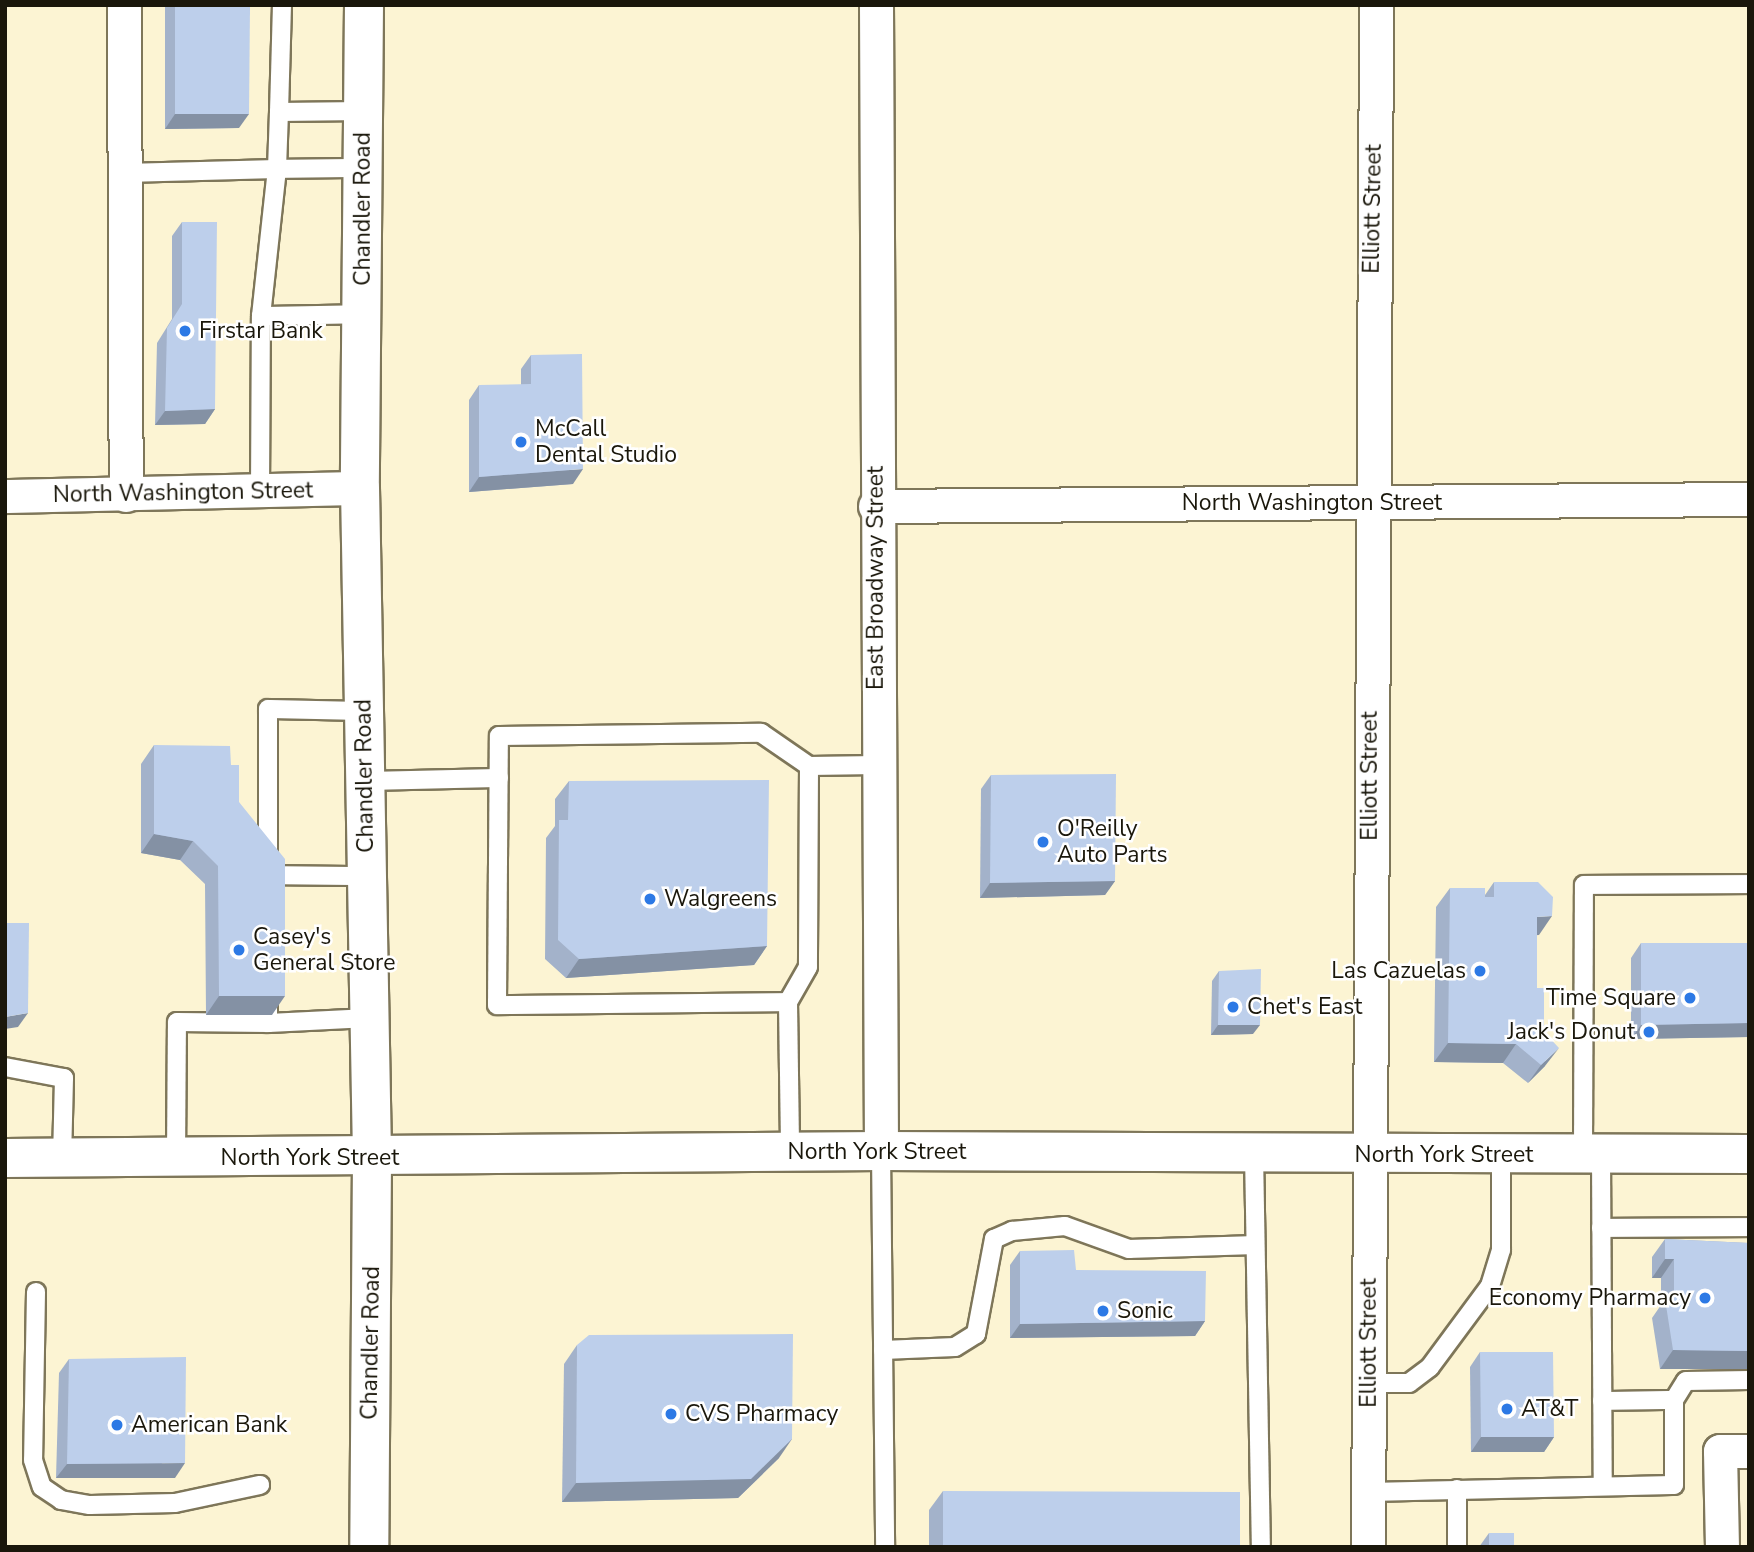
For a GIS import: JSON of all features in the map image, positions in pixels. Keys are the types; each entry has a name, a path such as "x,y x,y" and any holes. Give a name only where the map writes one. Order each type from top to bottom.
{"main road":[{"name":"Chandler Road","path":"364,5 360,488 372,1158 369,1547"},
{"name":"North York Street","path":"5,1158 372,1158 881,1151 1370,1156 1749,1154"}],"street":[{"path":"124,5 126,495"},
{"name":"East Broadway Street","path":"876,5 875,506 881,1151"},
{"name":"Elliott Street","path":"1368,1547 1369,502 1376,5"},
{"name":"North Washington Street","path":"5,496 360,488"},
{"name":"North Washington Street","path":"875,506 1749,499"},
{"path":"1721,1547 1720,1451 1749,1451"}],"lane":[{"path":"260,492 261,316 277,169 282,5"},
{"path":"279,112 363,111"},
{"path":"125,173 363,168"},
{"path":"261,316 362,314"},
{"path":"268,902 268,709 364,711"},
{"path":"788,1002 498,1005 499,737 761,733 809,766 877,765"},
{"path":"790,1152 788,1002 808,967 809,766"},
{"path":"366,781 499,779"},
{"path":"268,875 367,876"},
{"path":"1603,1486 1601,1228 1592,1155 1584,885 1749,884"},
{"path":"268,969 268,1023"},
{"path":"176,1158 177,1022 268,1023 370,1018"},
{"path":"5,1067 64,1078 62,1158"},
{"path":"881,1151 885,1547"},
{"path":"1254,1153 1261,1547"},
{"path":"1369,1384 1409,1383 1430,1367 1490,1286 1501,1250 1501,1156"},
{"path":"883,1350 955,1347 976,1335 987,1258 994,1239 1012,1231 1065,1226 1129,1249 1255,1245"},
{"path":"1601,1228 1749,1227"},
{"path":"36,1292 33,1460 43,1487 61,1500 90,1505 175,1503 260,1485"},
{"path":"1368,1492 1674,1485 1674,1400 1686,1381 1749,1380"},
{"path":"1602,1401 1674,1400"},
{"path":"1457,1489 1457,1547"}],"building":[{"path":"175,5 250,5 249,114 175,114"},
{"name":"Firstar Bank","path":"182,222 217,222 215,409 165,411 167,328 182,304"},
{"name":"McCall Dental Studio","path":"582,354 583,469 479,477 479,385 531,384 531,355"},
{"name":"Casey's General Store","path":"154,745 230,746 231,765 239,765 239,802 285,859 285,996 219,996 218,866 193,841 154,834"},
{"name":"O'Reilly Auto Parts","path":"1116,774 1115,881 990,883 991,775"},
{"name":"Walgreens","path":"769,780 767,946 579,959 558,940 559,820 568,820 569,781"},
{"name":"Las Cazuelas","path":"1494,882 1538,882 1553,897 1552,916 1537,917 1537,988 1544,988 1544,1032 1559,1048 1541,1065 1516,1044 1448,1043 1450,888 1485,888 1485,897 1494,897"},
{"path":"5,923 29,923 28,1013 5,1017"},
{"name":"Time Square","path":"1641,943 1749,943 1749,1023 1641,1025"},
{"name":"Chet's East","path":"1261,969 1260,1025 1218,1025 1219,971"},
{"name":"Economy Pharmacy","path":"1665,1239 1749,1243 1749,1351 1673,1350 1665,1299 1674,1299 1674,1259 1665,1259"},
{"name":"Sonic","path":"1074,1250 1076,1270 1206,1271 1205,1321 1020,1324 1020,1251"},
{"name":"CVS Pharmacy","path":"793,1334 792,1439 751,1479 576,1483 577,1345 589,1335"},
{"name":"AT&T","path":"1480,1352 1553,1352 1554,1437 1481,1437"},
{"name":"American Bank","path":"186,1357 185,1463 67,1464 69,1359"},
{"path":"943,1491 1240,1492 1240,1547 943,1547"},
{"path":"1489,1533 1514,1533 1514,1547 1489,1547"}],"place":[{"name":"Firstar Bank","path":"185,331"},
{"name":"McCall Dental Studio","path":"521,442"},
{"name":"O'Reilly Auto Parts","path":"1043,842"},
{"name":"Walgreens","path":"650,899"},
{"name":"Casey's General Store","path":"239,950"},
{"name":"Las Cazuelas","path":"1480,971"},
{"name":"Time Square","path":"1690,998"},
{"name":"Chet's East","path":"1233,1007"},
{"name":"Jack's Donut","path":"1649,1032"},
{"name":"Economy Pharmacy","path":"1705,1298"},
{"name":"Sonic","path":"1103,1311"},
{"name":"AT&T","path":"1507,1409"},
{"name":"CVS Pharmacy","path":"671,1414"},
{"name":"American Bank","path":"117,1425"}]}
